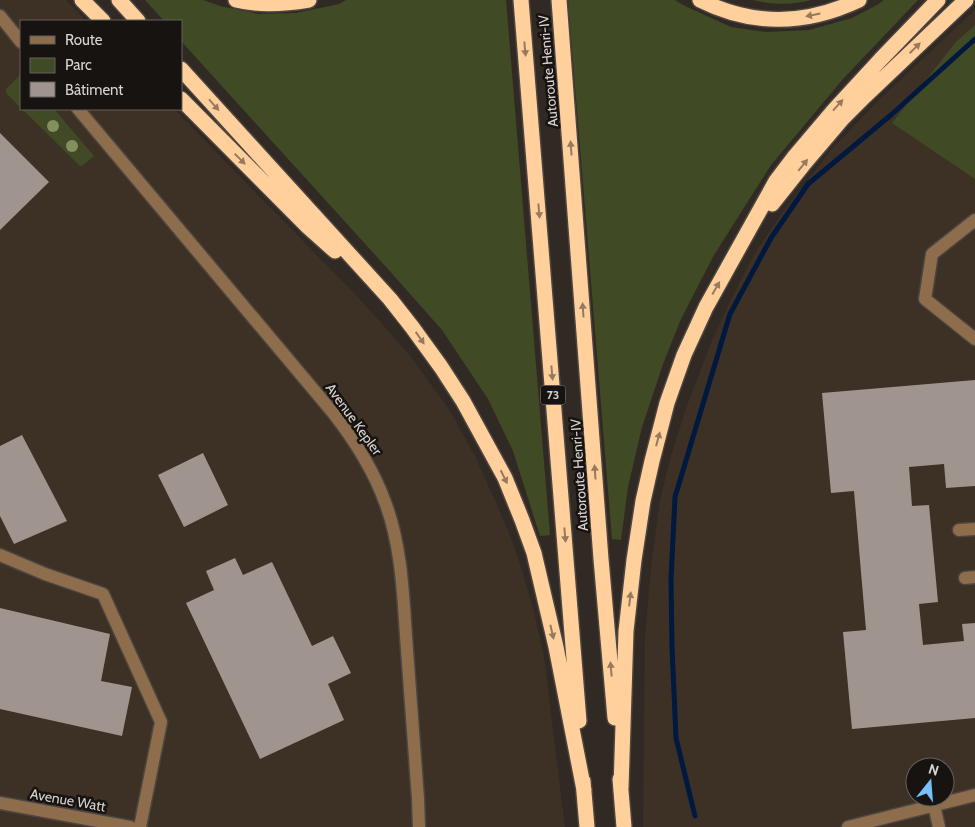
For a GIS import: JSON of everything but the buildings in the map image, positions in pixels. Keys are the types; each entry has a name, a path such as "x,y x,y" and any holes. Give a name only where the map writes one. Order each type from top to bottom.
{"highway":[{"path":"82,0 103,20"},
{"path":"119,0 137,20"},
{"path":"236,0 260,4 279,4 309,0"},
{"name":"Autoroute Henri-IV","path":"521,0 587,827"},
{"name":"Autoroute Henri-IV","path":"559,0 624,827"},
{"path":"700,0 733,14 772,20 791,19 830,12 860,0"},
{"path":"621,788 626,631 634,560 643,500 652,461 667,403 684,355 706,307 776,181 795,156 857,85 938,0"},
{"path":"740,245 802,166 843,118 966,0"},
{"path":"182,70 390,299 412,327 463,401 505,478 534,553 556,647 584,790"},
{"path":"182,100 308,227 390,299"}],"street":[{"path":"0,16 20,41"},
{"name":"Avenue Kepler","path":"79,110 334,414 368,462 378,483 392,524 400,568 419,827"},
{"path":"975,220 932,254 925,299 975,338"},
{"path":"959,530 975,529"},
{"path":"0,554 45,574 103,594 161,722 140,827"},
{"path":"955,800 975,795"},
{"name":"Avenue Watt","path":"0,803 91,823 130,827"},
{"path":"848,827 926,807"},
{"path":"934,807 939,827"}],"shaded area":[{"path":"0,0 66,0 85,20 20,20 20,110 175,110 355,294 408,353 450,411 476,458 508,530 534,612 544,657 565,827 0,827"},
{"path":"975,10 975,827 643,827 645,636 652,559 660,501 669,463 686,408 713,338 739,283 755,253 783,212 832,149 879,100"}],"green space":[{"path":"145,0 203,0 220,6 258,14 296,13 339,4 346,0 506,0 550,535 540,536 513,451 488,399 442,330 182,42 182,20 163,20"},
{"path":"568,0 675,0 731,27 766,32 809,30 852,18 884,0 918,0 843,79 771,165 714,255 681,319 663,364 642,427 628,487 621,540 612,539"},
{"path":"753,0 811,0 782,4"},
{"path":"975,25 975,179 892,123 956,42"},
{"path":"20,75 20,107 6,93 6,89"},
{"path":"23,110 55,110 94,156 80,166"}],"waterway":[{"path":"695,816 676,738 671,579 675,497 730,314 771,238 808,184 891,115 975,39"}]}
